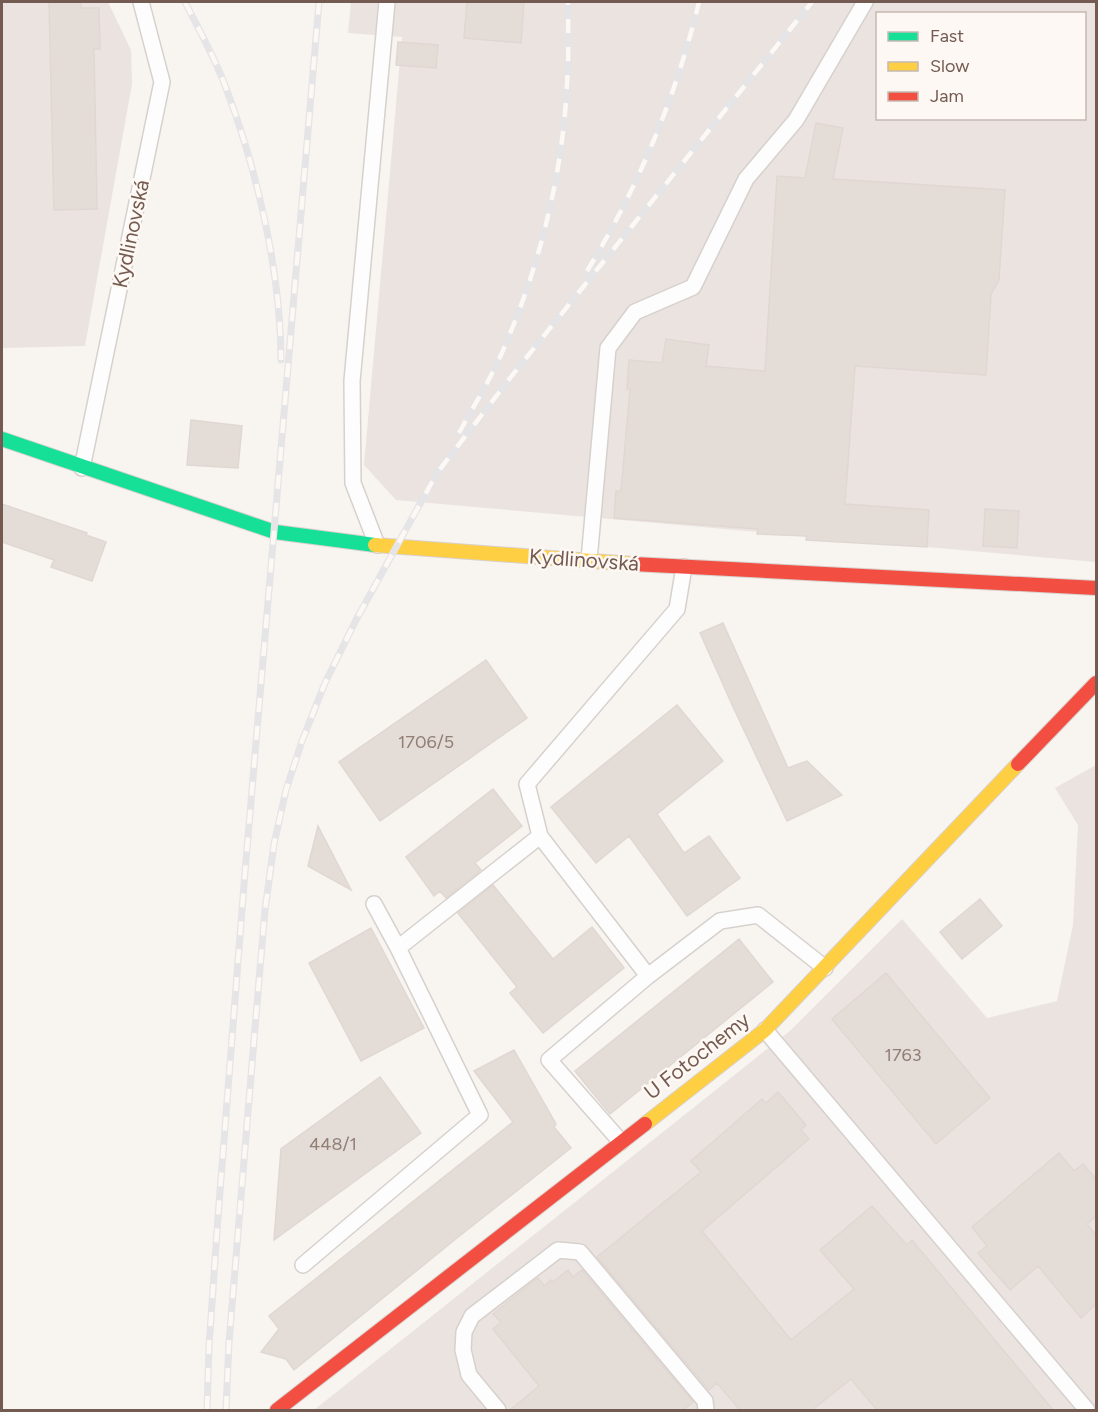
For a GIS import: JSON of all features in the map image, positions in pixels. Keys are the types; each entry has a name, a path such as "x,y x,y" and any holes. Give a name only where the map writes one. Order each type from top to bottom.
{"street":[{"name":"Kydlinovská","path":"2,439 275,532 377,545 684,567 1096,588"},
{"name":"U Fotochemy","path":"277,1410 765,1030 1096,683"}],"lane":[{"name":"Kydlinovská","path":"82,468 162,82 141,2"},
{"path":"377,545 353,483 352,381 387,2"},
{"path":"589,560 608,348 635,312 693,288 746,179 796,120 865,2"},
{"path":"648,976 540,836 527,784 677,609 684,567"},
{"path":"399,948 540,836"},
{"path":"303,1265 480,1115 399,948 374,904"},
{"path":"621,1142 549,1060 648,976 720,921 758,915 825,968"},
{"path":"765,1030 1087,1410"},
{"path":"498,1410 469,1375 463,1350 464,1332 472,1316 558,1250 580,1252 705,1401 706,1410"}],"shaded area":[{"path":"2,2 108,2 131,50 132,84 85,346 2,348"},
{"path":"351,2 1096,2 1096,562 396,500 364,465 402,37 348,33"},
{"path":"1096,765 1096,1410 314,1410 791,1030 902,919 987,1018 1057,1001 1073,925 1078,825 1055,788"}],"building":[{"path":"49,2 81,2 81,8 99,8 100,49 94,49 97,209 54,210"},
{"path":"467,2 524,2 521,43 464,38"},
{"path":"398,42 438,45 436,68 396,65"},
{"path":"816,123 843,128 833,179 1005,190 999,280 991,294 986,375 855,366 845,504 929,510 927,547 806,540 807,536 757,534 758,529 614,518 616,491 621,491 630,389 627,389 629,360 662,363 666,339 709,345 706,366 765,371 777,176 805,178"},
{"path":"191,420 242,426 238,468 187,465"},
{"path":"2,504 87,533 86,535 106,542 92,581 51,567 54,560 2,542"},
{"path":"985,509 1019,511 1017,548 983,546"},
{"path":"723,623 788,768 807,761 842,795 787,821 700,633"},
{"path":"486,660 527,718 380,821 339,762"},
{"path":"677,705 723,761 657,814 684,853 709,836 740,878 687,916 629,836 596,863 551,807"},
{"path":"493,789 522,826 475,863 481,870 446,898 440,891 434,896 406,857"},
{"path":"318,826 351,890 308,866"},
{"path":"493,885 553,959 592,927 624,968 543,1033 510,993 517,987 458,913"},
{"path":"980,899 1002,926 962,959 940,932"},
{"path":"371,928 424,1028 361,1061 309,963"},
{"path":"739,939 773,982 610,1114 575,1071"},
{"path":"886,973 990,1098 936,1144 832,1019"},
{"path":"514,1050 556,1124 554,1127 571,1148 294,1370 286,1359 261,1352 279,1329 269,1316 513,1122 474,1071"},
{"path":"380,1077 421,1133 274,1240 281,1149"},
{"path":"778,1092 806,1125 801,1130 809,1139 702,1231 791,1340 854,1289 820,1250 872,1206 907,1245 912,1240 1053,1410 877,1410 851,1379 812,1410 740,1410 717,1383 709,1390 597,1257 701,1172 691,1161 762,1099 766,1103"},
{"path":"1059,1153 1074,1171 1083,1164 1096,1179 1096,1216 1087,1224 1096,1235 1096,1304 1081,1318 1038,1266 1010,1290 978,1253 987,1246 972,1227"},
{"path":"568,1270 573,1277 582,1270 693,1402 683,1410 510,1410 539,1386 493,1329 501,1322 493,1314 538,1278 544,1286"}],"railway":[{"path":"185,2 226,88 248,153 272,257 277,292 281,360"},
{"path":"207,1410 218,1217 245,872 319,2"},
{"path":"459,433 504,349 541,244 556,180 565,116 568,2"},
{"path":"587,271 606,240 654,141 679,72 699,2"},
{"path":"226,1410 229,1342 265,910 274,844 286,790 325,683 356,620 437,473 514,373 812,2"}],"traffic: fast":[{"path":"2,439 275,532 375,545"}],"traffic: slow":[{"path":"375,545 633,564"},
{"path":"645,1124 765,1030 1018,764"}],"traffic: jam":[{"path":"633,564 1096,588"},
{"path":"1018,764 1096,683"},
{"path":"277,1410 645,1124"}]}
